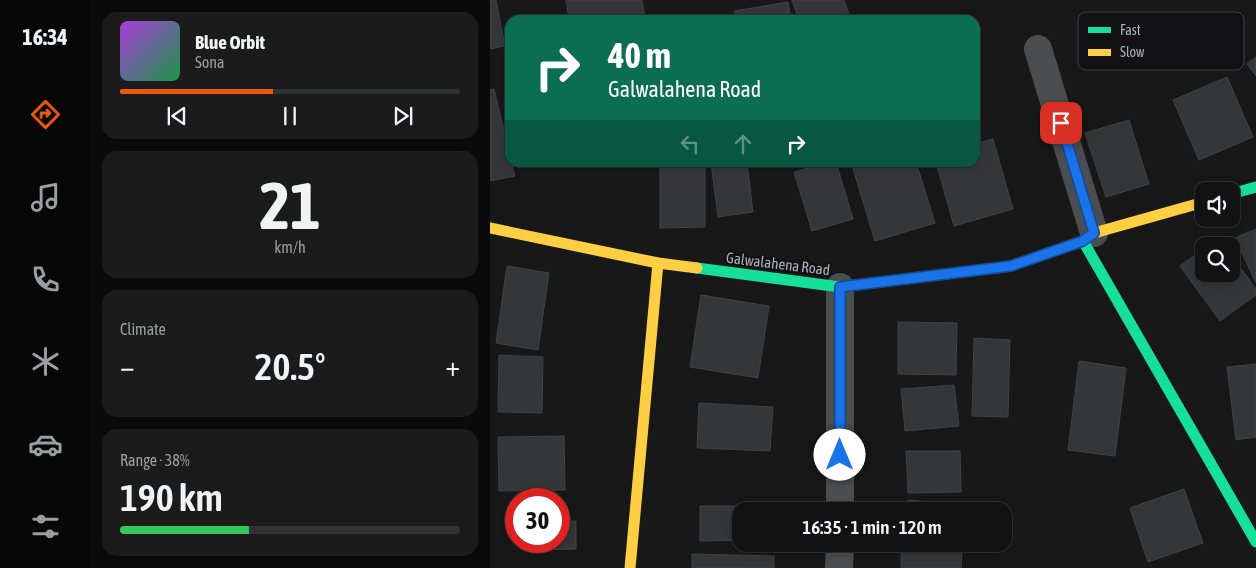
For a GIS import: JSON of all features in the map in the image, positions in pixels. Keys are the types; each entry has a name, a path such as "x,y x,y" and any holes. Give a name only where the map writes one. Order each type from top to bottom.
{"street":[{"path":"1038,49 1089,237 1256,542"},
{"path":"1240,191 1256,187"},
{"name":"Galwalahena Road","path":"490,228 658,263 840,287 1011,266 1089,237 1195,205"},
{"path":"630,568 658,263"},
{"path":"840,287 840,502"},
{"path":"840,552 840,568"}],"building":[{"path":"490,0 496,0 505,46 490,49"},
{"path":"566,0 642,0 644,15 568,15"},
{"path":"792,0 844,0 849,15 797,15"},
{"path":"788,2 790,15 735,15 734,11"},
{"path":"1256,57 1256,76 1247,64"},
{"path":"1227,77 1253,137 1199,160 1173,100"},
{"path":"494,89 505,135 505,167 512,167 515,176 490,181 490,90"},
{"path":"1129,120 1149,184 1106,197 1085,133"},
{"path":"993,139 1013,209 954,226 937,167 980,167 980,143"},
{"path":"660,167 705,167 705,227 660,228"},
{"path":"712,167 748,167 753,212 718,217"},
{"path":"811,167 837,167 853,219 812,231 794,172"},
{"path":"853,167 918,167 935,223 875,241"},
{"path":"1256,229 1256,283 1240,249 1240,237 1237,237"},
{"path":"1195,255 1195,282 1240,282 1240,267 1256,289 1256,295 1220,321 1180,266"},
{"path":"507,266 549,273 538,350 496,343"},
{"path":"701,295 769,306 758,378 690,367"},
{"path":"898,322 957,323 956,375 898,374"},
{"path":"974,338 1010,340 1008,417 972,416"},
{"path":"499,355 543,357 542,413 498,412"},
{"path":"1079,361 1126,368 1115,456 1068,450"},
{"path":"1256,364 1256,437 1236,440 1227,367"},
{"path":"954,385 959,426 905,431 901,389"},
{"path":"699,403 773,407 770,451 697,448"},
{"path":"564,436 565,488 505,488 505,491 499,491 498,437"},
{"path":"906,451 960,451 961,492 908,493"},
{"path":"1184,489 1203,543 1148,562 1130,508"},
{"path":"908,500 929,502 908,502"},
{"path":"700,506 732,506 732,540 700,541"},
{"path":"570,521 576,521 576,549 570,549"},
{"path":"901,552 962,552 961,568 901,568"},
{"path":"692,554 774,556 774,568 692,568"}],"traffic: fast":[{"path":"1240,191 1256,187"},
{"path":"1083,241 1256,542"},
{"path":"697,268 840,287 996,268"}],"traffic: slow":[{"path":"996,268 1011,266 1083,241 1094,233 1195,205"},
{"path":"490,228 658,263 697,268"},
{"path":"630,568 658,263"}],"route":[{"path":"840,455 840,287 1011,266 1083,241 1094,233 1061,123"}]}
